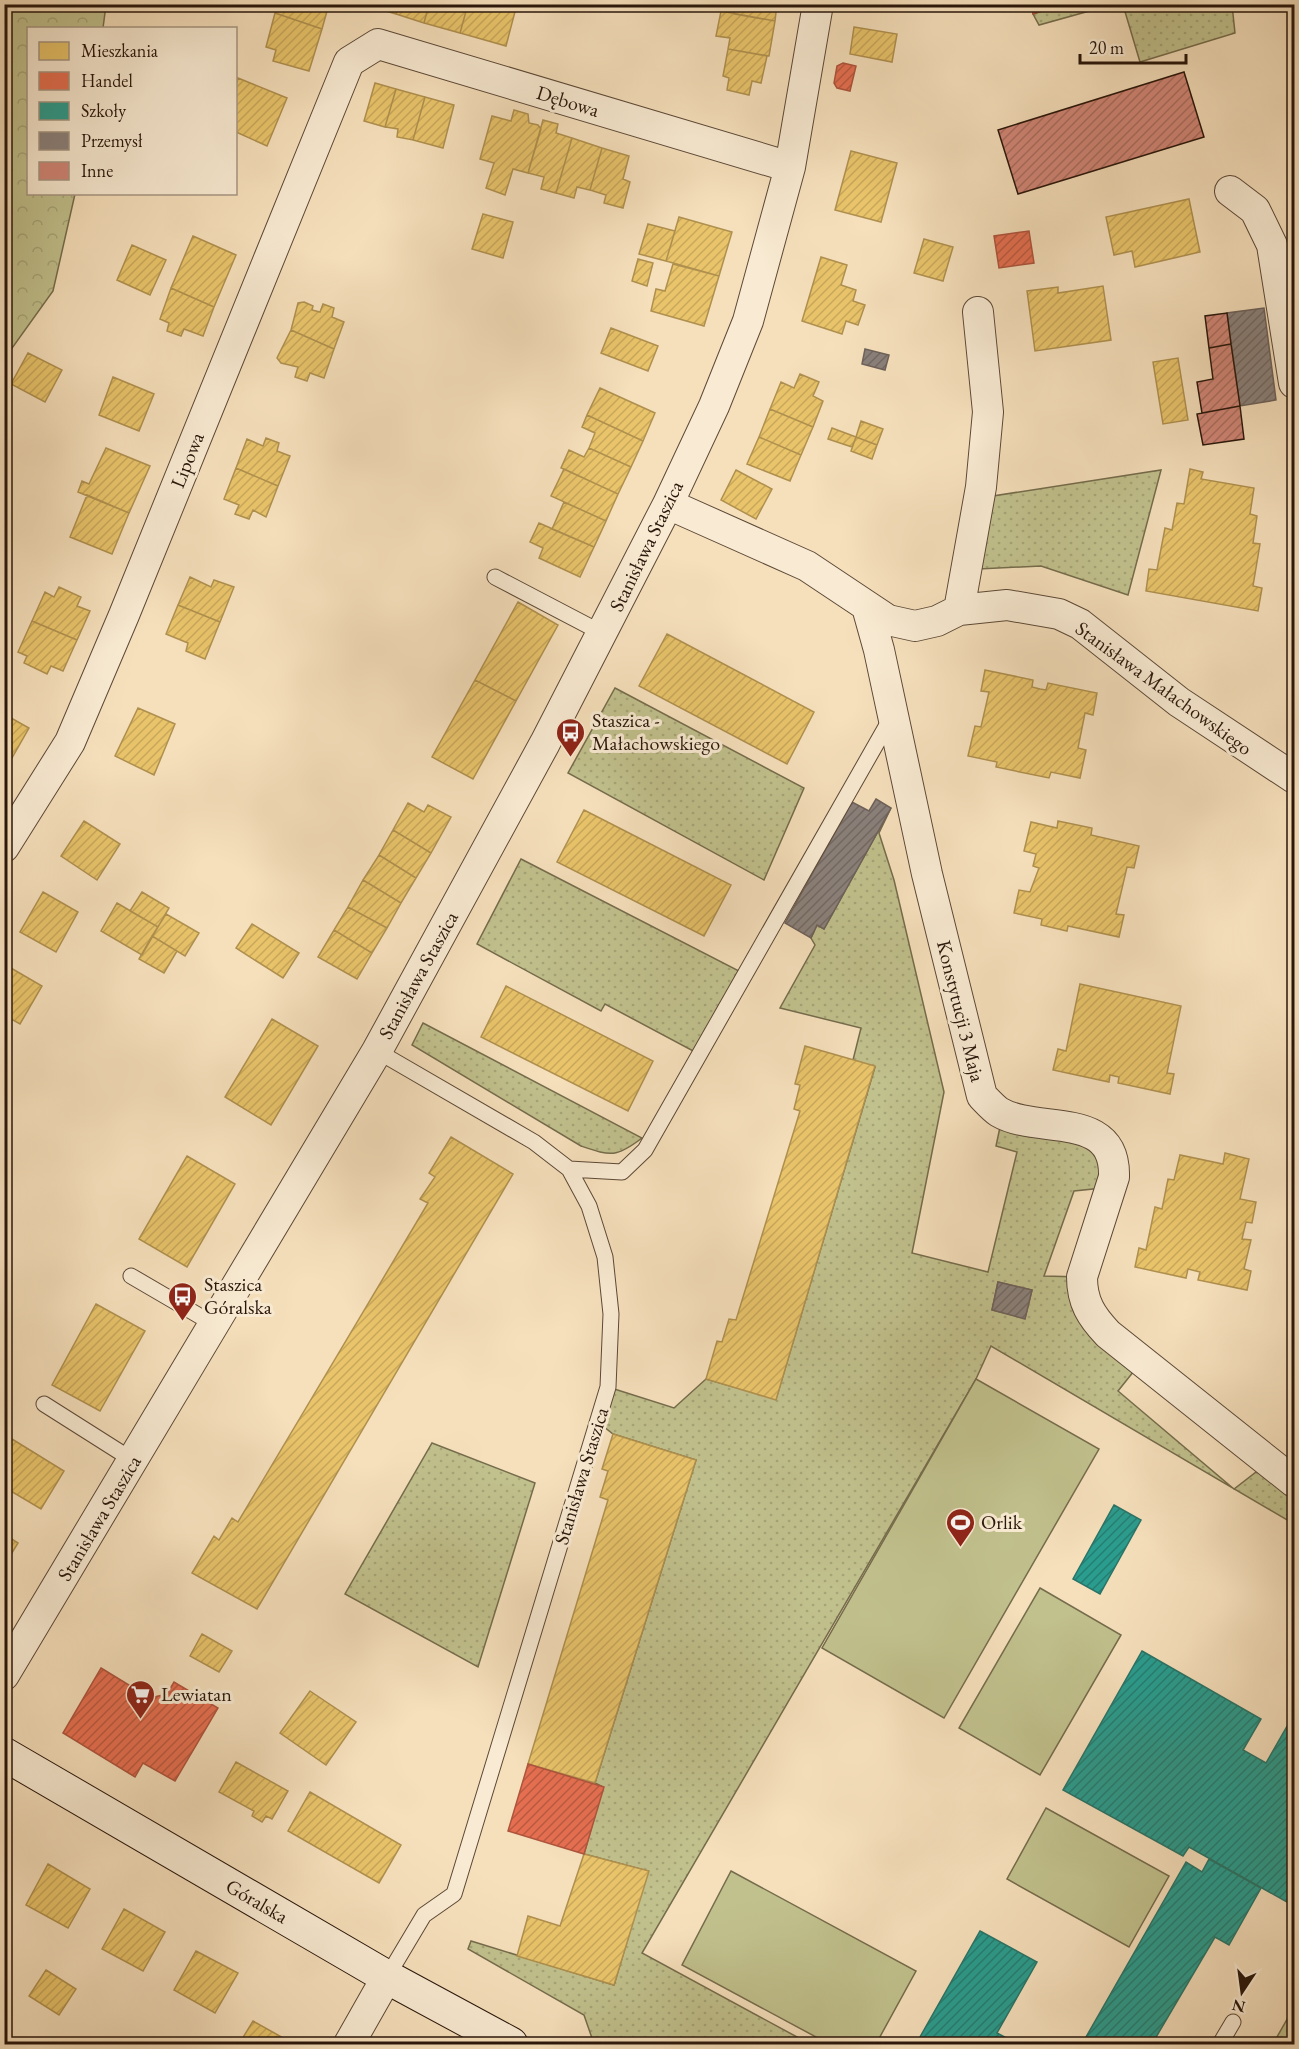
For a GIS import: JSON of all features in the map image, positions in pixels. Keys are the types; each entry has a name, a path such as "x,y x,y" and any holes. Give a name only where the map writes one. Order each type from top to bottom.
{"street":[{"name":"Stanisława Staszica","path":"4,1676 376,1051 540,753 668,504 714,406 748,321 790,167 818,4"},
{"name":"Dębowa","path":"349,62 378,44 790,167"},
{"name":"Lipowa","path":"6,843 70,742 349,62"},
{"path":"1230,191 1255,210 1272,245 1294,383"},
{"path":"959,610 981,487 988,412 978,312"},
{"name":"Stanisława Małachowskiego","path":"668,504 807,566 888,620 915,626 938,621 959,610 984,605 1030,607 1059,614 1080,624 1187,708 1294,778"},
{"name":"Konstytucji 3 Maja","path":"867,607 893,714 927,874 982,1096 1000,1112 1093,1133 1107,1145 1112,1154 1114,1166 1112,1187 1082,1277 1082,1290 1089,1314 1108,1334 1294,1482"},
{"name":"Góralska","path":"4,1754 387,1977 511,2044"},
{"path":"349,2044 387,1977"}],"lane":[{"path":"495,577 602,633"},
{"path":"569,1169 622,1172 645,1150 893,714"},
{"name":"Stanisława Staszica","path":"376,1051 534,1142 569,1169 589,1206 605,1257 612,1314 608,1388 454,1894 424,1915 387,1977"},
{"path":"131,1276 215,1325"},
{"path":"44,1404 134,1461"},
{"path":"1220,2044 1233,2022"}],"green space":[{"path":"5,4 106,5 103,27 27,27 27,195 75,195 53,291 5,358"},
{"path":"1061,5 1111,5 1039,25 1033,14"},
{"path":"1123,5 1232,5 1235,33 1140,62"},
{"path":"1161,470 1128,595 1041,566 979,569 993,496"},
{"path":"615,688 804,788 764,880 568,773"},
{"path":"891,808 879,833 894,880 944,1092 912,1253 988,1272 1017,1152 996,1146 1000,1127 1093,1133 1112,1187 1074,1191 1044,1276 1082,1277 1142,1361 1118,1391 1233,1488 991,1346 976,1379 642,1953 810,2044 594,2044 584,2015 468,1949 471,1941 614,1985 648,1871 584,1854 603,1787 595,1783 696,1460 613,1434 598,1422 608,1387 674,1408 706,1379 776,1399 875,1067 853,1060 861,1028 780,1008 815,945 811,938 817,925 824,929","holes":["998,1282 1032,1290 1025,1318 992,1310"]},
{"path":"521,859 739,971 695,1052 605,1004 601,1011 477,944"},
{"path":"423,1023 642,1138 626,1149 613,1153 600,1152 581,1146 412,1045"},
{"name":"Orlik","path":"976,1379 1099,1449 944,1718 822,1648"},
{"path":"432,1443 535,1483 478,1667 345,1594"},
{"path":"1269,1462 1294,1482 1294,1524 1234,1489"},
{"path":"1040,1588 1121,1635 1040,1775 959,1728"},
{"path":"1046,1808 1169,1876 1129,1947 1007,1879"},
{"path":"731,1871 916,1971 876,2044 829,2044 682,1965"},
{"path":"1294,2007 1294,2044 1273,2044"}],"building: Mieszkania":[{"path":"277,4 329,4 322,29 275,13"},
{"path":"363,4 399,4 396,14"},
{"path":"399,4 429,4 424,23 396,14"},
{"path":"429,4 468,4 460,33 424,23"},
{"path":"468,4 517,4 506,46 460,33"},
{"path":"736,4 777,4 775,21 734,14"},
{"path":"721,11 775,21 769,56 728,49 730,38 716,36"},
{"path":"275,13 322,29 309,71 273,61 276,50 266,47"},
{"path":"854,27 897,34 892,62 850,54"},
{"path":"728,49 767,56 761,83 752,81 749,95 727,90 729,78 723,76"},
{"path":"238,78 287,98 267,146 237,132"},
{"path":"375,83 396,89 385,127 364,121"},
{"path":"396,89 425,97 413,140 397,137 398,129 385,127"},
{"path":"425,97 454,105 443,148 413,140"},
{"path":"514,110 528,114 529,123 538,125 541,129 528,173 513,169 505,195 486,188 494,163 480,159 492,116 511,121"},
{"path":"543,120 558,124 556,133 572,138 556,193 541,189 544,177 528,173"},
{"path":"572,138 602,148 590,190 577,187 574,198 556,193"},
{"path":"602,148 629,156 623,179 630,182 623,208 604,203 606,195 590,190"},
{"path":"851,151 897,163 881,222 835,210"},
{"path":"1189,199 1200,252 1135,267 1132,251 1114,255 1106,217"},
{"path":"483,214 513,222 503,258 472,249"},
{"path":"679,217 732,232 719,276 666,261"},
{"path":"648,224 675,231 666,261 639,254"},
{"path":"193,236 236,255 214,307 171,288"},
{"path":"924,239 953,247 943,281 914,273"},
{"path":"132,245 166,260 150,295 117,280"},
{"path":"821,257 847,265 841,285 856,290 853,301 865,305 858,325 846,321 842,334 802,321"},
{"path":"638,259 653,263 647,286 632,281"},
{"path":"673,264 719,276 704,326 651,311 656,289 665,291"},
{"path":"1103,286 1111,340 1035,351 1027,291 1058,287 1058,293"},
{"path":"171,288 214,307 203,336 184,329 181,336 167,331 169,323 160,319"},
{"path":"304,302 313,306 312,310 320,312 323,304 334,308 332,317 344,322 334,349 291,330 298,303"},
{"path":"611,328 658,346 648,371 601,353"},
{"path":"291,330 334,349 324,378 310,373 307,381 295,377 298,367 281,363 277,358"},
{"path":"28,353 62,370 45,402 11,384"},
{"path":"1178,358 1188,420 1163,424 1153,362"},
{"path":"800,374 819,382 813,396 823,401 813,427 770,409 781,382 794,388"},
{"path":"113,377 154,394 139,431 99,415"},
{"path":"600,388 655,413 643,441 587,415"},
{"path":"770,409 813,427 801,455 759,437"},
{"path":"587,415 643,441 631,467 589,448 595,433 582,427"},
{"path":"861,421 883,429 877,445 856,437"},
{"path":"832,428 856,437 852,447 828,439"},
{"path":"759,437 801,455 790,481 747,464"},
{"path":"856,437 877,445 872,459 851,451"},
{"path":"266,438 279,443 277,451 290,456 278,486 236,468 247,439 263,446"},
{"path":"106,448 150,466 129,513 78,492 82,481 89,484"},
{"path":"589,448 631,467 618,494 561,468 569,450 584,457"},
{"path":"236,468 278,486 266,517 253,510 249,519 235,514 239,505 224,499"},
{"path":"564,469 618,494 606,521 551,496"},
{"path":"1190,469 1203,472 1201,479 1254,488 1250,514 1257,516 1253,543 1260,544 1253,586 1262,588 1258,611 1146,591 1149,569 1157,570 1165,528 1172,530 1177,503 1184,504"},
{"path":"736,470 772,489 756,519 721,500"},
{"path":"87,495 129,513 112,554 70,537"},
{"path":"564,502 606,521 594,547 552,529"},
{"path":"539,523 594,547 580,577 539,558 543,548 530,542"},
{"path":"190,577 211,587 214,580 234,587 220,622 178,605"},
{"path":"59,587 81,597 77,606 90,611 77,640 32,621 45,592 54,597"},
{"path":"518,602 558,625 516,701 475,680"},
{"path":"178,605 220,622 205,659 186,651 188,643 166,634"},
{"path":"32,621 77,640 63,671 51,666 47,674 24,663 27,656 18,652"},
{"path":"667,634 814,712 787,764 639,686"},
{"path":"985,670 1033,680 1032,687 1040,689 1046,690 1048,683 1097,693 1093,715 1085,713 1078,748 1086,750 1080,778 1051,772 1049,778 996,767 997,762 968,756 975,726 981,727 989,692 981,691"},
{"path":"475,680 516,701 473,779 432,757"},
{"path":"138,708 175,724 154,775 115,756"},
{"path":"4,714 29,728 4,772"},
{"path":"408,803 424,812 428,805 451,817 431,853 393,830"},
{"path":"584,810 731,885 704,936 557,862"},
{"path":"84,821 120,844 97,880 61,856"},
{"path":"1058,821 1092,828 1091,835 1139,846 1134,868 1127,867 1116,914 1124,915 1119,937 1068,926 1067,931 1041,925 1042,919 1014,913 1019,890 1030,892 1039,868 1033,866 1036,854 1024,851 1031,822 1057,828"},
{"path":"393,830 431,853 416,878 379,855"},
{"path":"379,855 416,878 401,903 363,880"},
{"path":"363,880 401,903 387,928 348,907"},
{"path":"43,892 78,912 56,952 20,932"},
{"path":"142,892 169,908 158,927 130,911"},
{"path":"117,903 158,927 142,955 101,931"},
{"path":"348,907 387,928 372,953 334,930"},
{"path":"166,914 199,933 185,956 152,936"},
{"path":"252,924 299,953 283,978 236,948"},
{"path":"334,930 372,953 357,979 318,957"},
{"path":"152,936 177,951 164,973 139,959"},
{"path":"4,964 42,986 20,1024 4,1015"},
{"path":"1080,984 1181,1006 1167,1073 1174,1074 1170,1094 1118,1083 1119,1077 1110,1075 1109,1082 1053,1070 1058,1049 1066,1051"},
{"path":"506,986 653,1061 628,1111 481,1037"},
{"path":"272,1019 318,1046 271,1125 225,1097"},
{"path":"805,1046 875,1066 776,1400 706,1379 717,1341 722,1342 729,1319 736,1320 800,1111 794,1109 800,1085 795,1084"},
{"path":"451,1137 513,1174 257,1609 192,1573 214,1536 219,1540 232,1518 238,1522 428,1203 420,1199 435,1177 429,1173"},
{"path":"1225,1153 1249,1159 1240,1199 1256,1202 1252,1223 1246,1222 1242,1239 1251,1240 1244,1269 1251,1271 1247,1290 1198,1280 1200,1272 1188,1269 1186,1278 1135,1267 1139,1248 1146,1250 1155,1207 1162,1209 1168,1179 1174,1180 1180,1155 1223,1164"},
{"path":"187,1156 235,1184 187,1267 139,1239"},
{"path":"96,1304 145,1331 100,1411 52,1385"},
{"path":"613,1434 696,1460 595,1783 528,1764 608,1500 600,1497 608,1471 602,1469"},
{"path":"12,1439 64,1471 41,1509 4,1487 4,1450"},
{"path":"4,1534 18,1543 4,1566"},
{"path":"202,1634 232,1651 219,1672 190,1656"},
{"path":"310,1691 356,1722 326,1765 280,1733"},
{"path":"236,1762 288,1791 272,1819 266,1816 262,1822 252,1816 254,1811 219,1792"},
{"path":"310,1792 401,1845 379,1883 288,1831"},
{"path":"584,1854 649,1871 614,1985 517,1956 528,1916 560,1926"},
{"path":"48,1864 90,1889 68,1928 26,1905"},
{"path":"124,1909 165,1932 143,1971 102,1949"},
{"path":"196,1951 238,1973 215,2013 174,1990"},
{"path":"46,1970 76,1989 59,2015 29,1996"},
{"path":"253,2021 294,2044 239,2044"}],"building: Handel":[{"path":"1030,4 1061,4 1033,14"},
{"path":"843,63 856,66 850,91 837,88 834,83 837,66"},
{"path":"1029,231 1034,263 999,268 994,236"},
{"name":"Lewiatan","path":"101,1668 150,1698 167,1694 174,1682 218,1708 175,1781 143,1763 135,1777 63,1733"},
{"path":"528,1764 604,1787 584,1854 508,1831"}],"building: Szkoły":[{"path":"1114,1505 1141,1520 1100,1594 1073,1579"},
{"path":"1142,1651 1261,1719 1243,1750 1266,1763 1294,1714 1294,1906 1189,1847 1183,1856 1063,1790"},
{"path":"1209,1859 1261,1888 1229,1945 1215,1937 1152,2044 1082,2044 1186,1862 1202,1872"},
{"path":"980,1931 1037,1962 997,2033 1018,2044 916,2044"}],"building: Przemysł":[{"path":"1264,308 1276,400 1240,406 1227,313"},
{"path":"865,349 889,355 885,370 862,364"},
{"path":"876,799 891,808 824,929 817,925 811,938 785,923 852,802 869,811"},
{"path":"998,1282 1032,1290 1025,1319 992,1310"}],"building: Inne":[{"path":"1184,72 1204,137 1018,194 998,130"},
{"path":"1227,313 1231,344 1209,348 1205,316"},
{"path":"1231,344 1240,406 1202,413 1197,382 1213,379 1209,348"},
{"path":"1240,406 1244,439 1203,445 1197,414"}],"place":[{"name":"Staszica - Małachowskiego","path":"571,758"},
{"name":"Staszica Góralska","path":"183,1322"},
{"name":"Orlik","path":"960,1548"},
{"name":"Lewiatan","path":"140,1720"}]}
